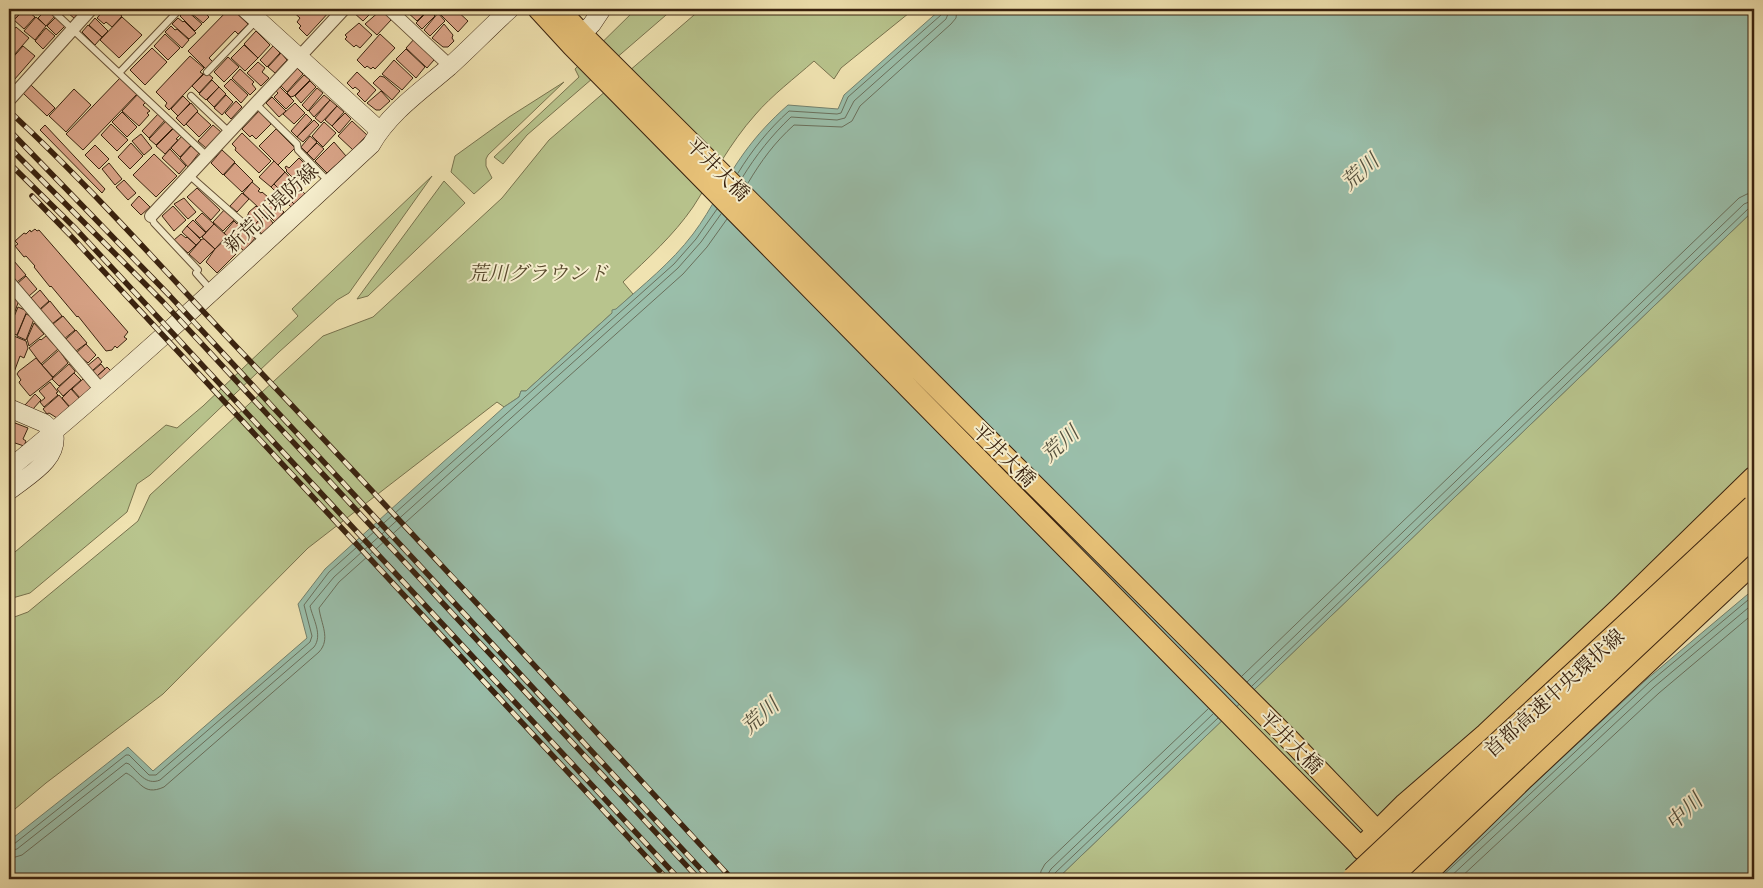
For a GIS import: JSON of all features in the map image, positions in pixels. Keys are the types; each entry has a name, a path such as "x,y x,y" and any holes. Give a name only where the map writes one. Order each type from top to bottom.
{"highway":[{"path":"1362,848 1406,806 1501,722 1621,609 1754,479"},
{"name":"首都高速中央環状線","path":"1354,879 1754,507"},
{"name":"首都高速中央環状線","path":"1386,879 1754,534"},
{"path":"1421,879 1521,779 1754,560"}],"main road":[{"name":"新荒川堤防線","path":"9,469 54,432 263,245 371,145 379,130 397,112 450,66 510,9"},
{"path":"538,9 577,40"},
{"path":"559,9 577,40"},
{"path":"577,40 592,24 602,9"},
{"path":"251,14 300,56 379,130"},
{"name":"平井大橋","path":"577,40 1290,740 1379,832 1421,879"},
{"name":"平井大橋","path":"577,40 1392,879"},
{"path":"9,408 44,423 54,432 55,445 50,457 9,491"}],"street":[{"path":"9,100 91,9"},
{"path":"151,216 344,9"},
{"path":"389,9 450,66"},
{"path":"9,282 101,390"}],"lane":[{"path":"51,9 206,156"},
{"path":"119,73 180,9"},
{"path":"206,72 251,14"},
{"path":"191,96 229,132"},
{"path":"256,104 297,144 298,150 330,183"},
{"path":"189,175 260,237 263,245"},
{"path":"151,216 154,223 198,270 196,273 212,291"}],"green space":[{"path":"636,9 673,9 527,135 503,164 494,157 579,77 575,69"},
{"name":"荒川グラウンド","path":"701,9 914,9 841,68 834,79 814,61 776,94 755,115 738,137 693,207 677,228 623,282 633,294 526,391 521,391 519,397 504,407 497,402 308,548 163,694 46,783 9,814 9,619 28,612 138,521 150,495 323,336 373,317 502,198 549,140"},
{"path":"564,82 488,155 486,166 492,178 474,194 451,172 455,156 509,117"},
{"path":"432,176 349,293 337,300 279,352 150,475 137,484 127,512 30,593 9,599 9,557 166,425 177,428 203,406 298,316 292,309"},
{"path":"444,181 465,203 368,296 357,299"},
{"path":"1754,210 1754,490 1343,879 1057,879"}],"water":[{"name":"荒川","path":"941,9 1754,9 1754,210 1057,879 9,879 9,841 128,747 153,771 307,638 298,604 325,569 504,407 519,397 521,391 526,391 612,313 612,310 616,309 666,264 700,224 749,146 764,128 788,105 838,109 844,95"},
{"name":"中川","path":"1754,589 1754,879 1432,879 1647,679"}],"building":[{"path":"9,9 24,9 13,21 9,17"},
{"path":"25,9 35,17 24,29 14,20"},
{"path":"47,9 55,16 46,26 38,18"},
{"path":"63,9 82,9 74,18"},
{"path":"105,9 113,9 122,16 112,27 106,22 104,24 97,18"},
{"path":"186,9 201,9 209,17 203,23"},
{"path":"229,9 232,9 248,24 238,34 235,31 209,58 213,62 206,69 188,51"},
{"path":"290,9 331,10 307,36 299,28 301,26 297,22 300,18"},
{"path":"356,9 375,9 363,21 353,12"},
{"path":"408,9 428,10 417,21 406,11"},
{"path":"445,9 455,9 468,21 458,32 440,14"},
{"path":"186,10 202,24 195,31 180,16"},
{"path":"381,10 391,20 377,35 365,24"},
{"path":"429,10 435,16 422,29 416,23"},
{"path":"438,13 445,21 430,36 424,30"},
{"path":"36,17 46,26 35,40 24,31"},
{"path":"56,17 65,26 56,35 47,26"},
{"path":"122,17 142,35 119,58 100,40"},
{"path":"95,18 108,31 102,37 89,25"},
{"path":"178,18 184,21 196,33 189,39 172,24"},
{"path":"359,23 372,35 360,48 356,45 354,47 345,39 347,37 345,35"},
{"path":"444,24 453,35 454,41 448,47 443,47 432,38"},
{"path":"88,25 102,37 95,45 82,32"},
{"path":"171,26 189,40 182,48 165,32"},
{"path":"16,27 29,38 14,55 9,50 9,35"},
{"path":"46,28 55,36 43,49 35,41"},
{"path":"256,31 270,45 258,58 244,44"},
{"path":"165,34 180,48 168,60 154,46"},
{"path":"380,34 395,48 375,69 367,66 365,68 357,60"},
{"path":"416,37 434,54 434,60 427,68 406,48"},
{"path":"244,45 258,58 245,71 231,58"},
{"path":"23,46 35,56 14,80 9,75 9,62"},
{"path":"273,46 280,53 267,67 260,60"},
{"path":"152,48 167,62 145,85 130,70"},
{"path":"406,49 425,67 416,78 396,59"},
{"path":"281,53 287,60 275,73 268,67"},
{"path":"190,56 204,68 200,72 203,74 169,110 165,106 167,103 156,92"},
{"path":"228,57 239,67 224,82 214,72"},
{"path":"394,60 413,78 402,90 382,74"},
{"path":"258,62 265,68 262,72 269,78 261,86 247,73"},
{"path":"297,68 303,74 287,92 281,86"},
{"path":"240,69 254,82 252,84 256,89 250,95 232,78"},
{"path":"206,72 213,78 199,93 192,86"},
{"path":"357,72 376,90 365,102 357,94 360,91 355,87 353,89 347,83"},
{"path":"304,75 310,80 291,97 287,93"},
{"path":"380,76 384,77 400,91 392,100 373,83"},
{"path":"121,77 138,93 83,150 66,134"},
{"path":"231,79 248,95 241,103 224,86"},
{"path":"212,80 219,87 206,100 199,94"},
{"path":"310,81 316,87 301,103 295,96"},
{"path":"31,85 55,108 47,116 23,93"},
{"path":"219,87 226,94 214,107 207,100"},
{"path":"280,87 294,101 286,109 274,97"},
{"path":"317,88 323,93 308,111 302,105"},
{"path":"74,89 91,105 66,132 49,116"},
{"path":"381,91 390,101 380,110 376,110 367,103"},
{"path":"139,93 147,101 143,105 150,111 147,113 149,115 139,126 122,111"},
{"path":"226,95 233,102 222,115 214,108"},
{"path":"324,95 330,100 314,117 309,111"},
{"path":"183,96 190,103 178,116 171,109"},
{"path":"272,97 286,111 279,117 266,103"},
{"path":"330,100 337,106 321,123 315,118"},
{"path":"236,101 242,107 231,119 225,113"},
{"path":"191,103 198,111 184,126 176,118"},
{"path":"295,103 305,113 294,124 283,114"},
{"path":"337,106 344,112 332,126 325,120"},
{"path":"259,111 271,124 256,139 252,135 250,137 242,129"},
{"path":"122,112 137,127 127,137 112,122"},
{"path":"197,112 211,125 199,137 186,124"},
{"path":"159,113 166,119 149,138 142,131"},
{"path":"345,113 351,119 339,133 332,126"},
{"path":"306,114 312,120 297,137 291,131"},
{"path":"167,120 174,127 156,145 149,139"},
{"path":"314,120 319,125 303,142 297,137"},
{"path":"352,121 367,135 353,150 338,136"},
{"path":"324,122 336,133 323,147 312,136"},
{"path":"111,124 128,140 117,151 101,135"},
{"path":"45,125 105,189 102,193 40,130"},
{"path":"213,125 221,132 206,148 198,141"},
{"path":"174,128 181,134 165,154 156,146"},
{"path":"276,129 295,148 278,165 259,146"},
{"path":"242,133 271,161 259,173 235,150 236,148 232,144"},
{"path":"141,134 152,148 144,155 132,141"},
{"path":"183,135 192,144 180,157 171,148"},
{"path":"310,136 317,142 307,153 301,147"},
{"path":"334,142 346,156 327,173 315,161"},
{"path":"131,143 143,156 130,169 118,157"},
{"path":"317,143 324,149 314,160 307,153"},
{"path":"95,145 109,159 99,169 85,155"},
{"path":"191,146 199,153 188,167 180,158"},
{"path":"170,149 186,166 179,174 162,158"},
{"path":"222,150 235,162 223,175 211,163"},
{"path":"154,154 177,176 156,197 133,175"},
{"path":"299,158 312,171 299,184 285,168 286,166 289,168"},
{"path":"274,161 285,172 271,187 259,177"},
{"path":"109,163 122,179 115,185 102,169"},
{"path":"235,163 253,181 242,192 224,175"},
{"path":"285,172 305,194 294,204 274,184"},
{"path":"124,180 136,193 128,200 116,187"},
{"path":"252,182 260,189 258,191 268,197 259,208 243,193"},
{"path":"274,184 294,204 291,207 271,187"},
{"path":"197,188 220,210 211,220 187,197"},
{"path":"242,193 249,199 237,212 230,206"},
{"path":"139,196 150,207 141,215 131,205"},
{"path":"184,198 196,212 188,219 174,204"},
{"path":"274,199 280,205 269,216 263,211"},
{"path":"173,206 186,220 174,231 162,216"},
{"path":"256,206 265,215 253,226 246,219 249,212"},
{"path":"279,207 284,212 275,222 269,216"},
{"path":"226,208 236,218 223,231 213,222"},
{"path":"202,213 214,224 206,232 195,220"},
{"path":"266,214 273,223 262,234 253,226"},
{"path":"193,220 206,233 200,238 187,226"},
{"path":"234,221 237,224 239,221 247,229 245,231 249,235 251,233 256,237 244,251 224,233"},
{"path":"214,224 227,236 215,249 202,237"},
{"path":"187,226 201,240 196,245 182,232"},
{"path":"35,229 39,230 128,332 124,337 127,339 117,348 115,346 112,350 106,351 78,316 50,287 35,266 15,246 18,244 15,241 24,233 26,234 30,230 31,232"},
{"path":"181,234 196,245 188,253 174,240"},
{"path":"227,238 240,250 217,273 206,262 215,249"},
{"path":"202,239 215,249 200,264 189,254"},
{"path":"14,261 26,275 17,282 9,273 9,266"},
{"path":"26,276 37,289 29,296 18,283"},
{"path":"40,290 49,301 40,309 31,298"},
{"path":"9,293 12,294 11,297 19,300 12,320 9,319"},
{"path":"50,301 62,316 52,324 40,310"},
{"path":"18,307 27,311 17,335 9,332 9,329"},
{"path":"26,314 34,319 26,340 17,336"},
{"path":"63,316 75,330 64,339 53,324"},
{"path":"34,323 44,334 29,346 27,339"},
{"path":"76,330 87,343 76,351 66,339"},
{"path":"9,334 26,341 28,348 24,358 20,356 13,375 10,374 9,376"},
{"path":"46,336 58,349 41,364 29,348"},
{"path":"86,344 96,355 88,363 76,353"},
{"path":"59,350 68,363 53,377 42,365"},
{"path":"98,357 102,362 92,371 87,366"},
{"path":"36,358 53,378 30,396 20,384 21,380 17,374"},
{"path":"69,364 75,372 59,386 52,379"},
{"path":"101,364 105,369 97,376 93,371"},
{"path":"107,367 112,372 101,381 97,376"},
{"path":"74,373 81,380 63,396 57,389"},
{"path":"83,379 91,387 91,390 81,399 72,389"},
{"path":"50,382 58,392 56,393 58,395 44,407 40,402 45,398 39,391"},
{"path":"71,389 80,399 70,407 62,398"},
{"path":"35,394 41,400 33,409 25,405"},
{"path":"59,395 70,408 57,418 49,413 47,414 43,409"},
{"path":"15,423 28,428 23,439 26,441 24,446 9,441"}],"railway":[{"path":"9,111 71,171 130,233 732,879"},
{"path":"9,130 170,296 710,879"},
{"path":"9,147 163,302 699,879"},
{"path":"9,163 76,229 679,879"},
{"path":"32,196 667,879"}]}
